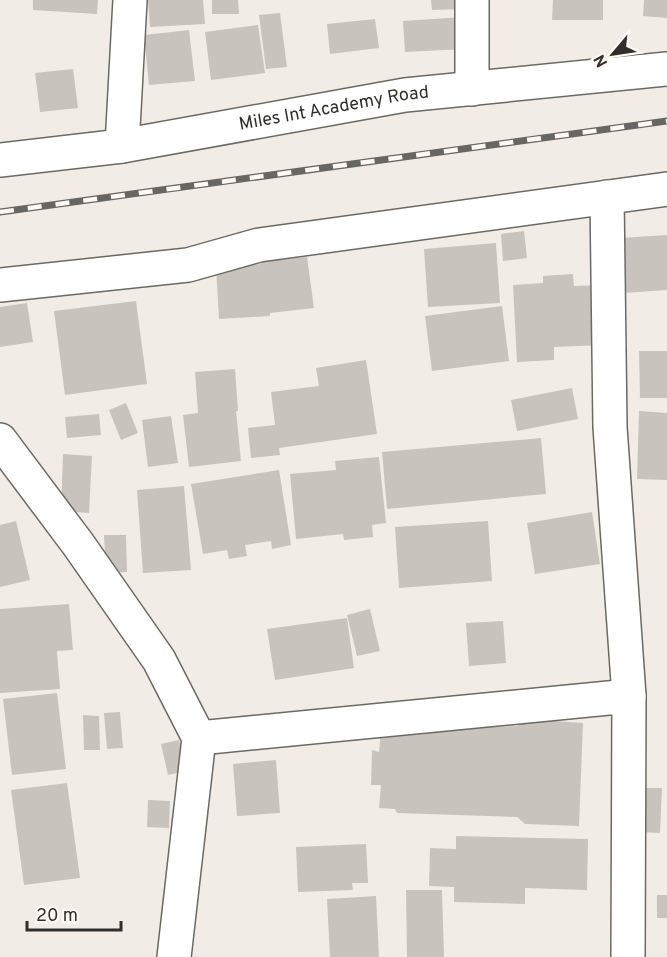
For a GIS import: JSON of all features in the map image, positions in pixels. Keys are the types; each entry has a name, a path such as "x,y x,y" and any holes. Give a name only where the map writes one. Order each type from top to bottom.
{"street":[{"path":"122,146 130,0"},
{"path":"472,0 472,89"},
{"name":"Miles Int Academy Road","path":"0,160 122,146 405,95 667,69"},
{"path":"0,285 188,265 259,245 667,189"},
{"path":"607,197 610,427 629,696 628,957"},
{"path":"0,440 78,544 153,651 200,738 174,957"},
{"path":"200,738 629,696"}],"building":[{"path":"33,0 98,0 97,14 33,10"},
{"path":"148,0 203,0 205,24 150,27"},
{"path":"212,0 238,0 239,14 212,14"},
{"path":"431,0 463,0 463,9 432,10"},
{"path":"553,0 603,0 603,20 552,20"},
{"path":"644,0 667,0 667,18 643,16"},
{"path":"280,13 287,67 266,69 259,15"},
{"path":"463,17 465,49 405,52 403,21"},
{"path":"375,19 379,48 330,54 327,24"},
{"path":"258,25 265,73 211,80 205,32"},
{"path":"189,30 195,81 149,85 144,35"},
{"path":"73,69 78,108 40,112 35,73"},
{"path":"524,231 527,258 503,261 501,234"},
{"path":"667,235 667,290 624,293 620,238"},
{"path":"496,243 500,303 428,307 424,249"},
{"path":"307,257 314,308 270,313 270,316 219,319 216,267 261,264 260,262"},
{"path":"573,274 574,286 600,285 604,345 554,347 554,360 517,362 513,285 543,283 543,276"},
{"path":"136,301 147,384 65,395 54,311"},
{"path":"27,303 33,342 0,347 0,307"},
{"path":"502,306 509,361 432,371 425,316"},
{"path":"639,351 667,351 667,398 640,398"},
{"path":"366,360 377,434 279,448 280,455 251,458 248,428 275,425 271,392 319,386 316,368"},
{"path":"235,369 241,461 189,467 183,415 198,413 195,372"},
{"path":"572,388 578,419 517,431 511,400"},
{"path":"126,403 138,433 121,440 109,410"},
{"path":"639,411 667,413 667,480 637,479"},
{"path":"99,414 101,435 67,438 65,417"},
{"path":"171,416 178,463 148,467 142,420"},
{"path":"541,438 546,494 387,509 382,452"},
{"path":"63,454 92,456 89,513 61,511"},
{"path":"379,457 386,523 372,525 373,537 344,540 343,534 296,539 290,474 336,470 335,461"},
{"path":"279,470 291,545 272,549 271,541 245,545 247,556 229,559 227,550 203,554 191,484"},
{"path":"184,486 191,570 143,573 137,490"},
{"path":"592,512 600,564 535,574 527,523"},
{"path":"16,521 30,580 0,587 0,525"},
{"path":"488,521 492,581 399,588 395,527"},
{"path":"104,535 126,535 127,572 106,573"},
{"path":"69,604 73,650 57,651 60,689 0,693 0,609"},
{"path":"370,609 380,651 357,656 347,615"},
{"path":"347,618 354,668 275,680 267,629"},
{"path":"503,621 506,663 469,666 466,623"},
{"path":"57,693 66,769 12,775 3,699"},
{"path":"120,712 123,748 107,749 104,713"},
{"path":"83,715 99,716 100,750 84,750"},
{"path":"526,719 583,723 579,826 525,824 517,817 397,813 395,809 379,808 381,785 371,785 372,750 379,752 381,730 517,726"},
{"path":"179,740 186,771 168,775 161,744"},
{"path":"276,760 280,813 237,816 233,764"},
{"path":"67,783 80,878 24,885 11,790"},
{"path":"638,788 662,788 660,833 637,832"},
{"path":"148,800 170,801 169,828 147,827"},
{"path":"456,836 588,839 587,890 525,888 525,904 454,902 454,887 429,886 430,848 456,849"},
{"path":"366,844 368,883 352,883 353,890 298,892 296,847"},
{"path":"406,890 442,890 444,957 407,957"},
{"path":"657,895 667,895 667,918 657,918"},
{"path":"376,896 379,957 330,957 327,899"}],"railway":[{"path":"0,212 667,121"}]}
